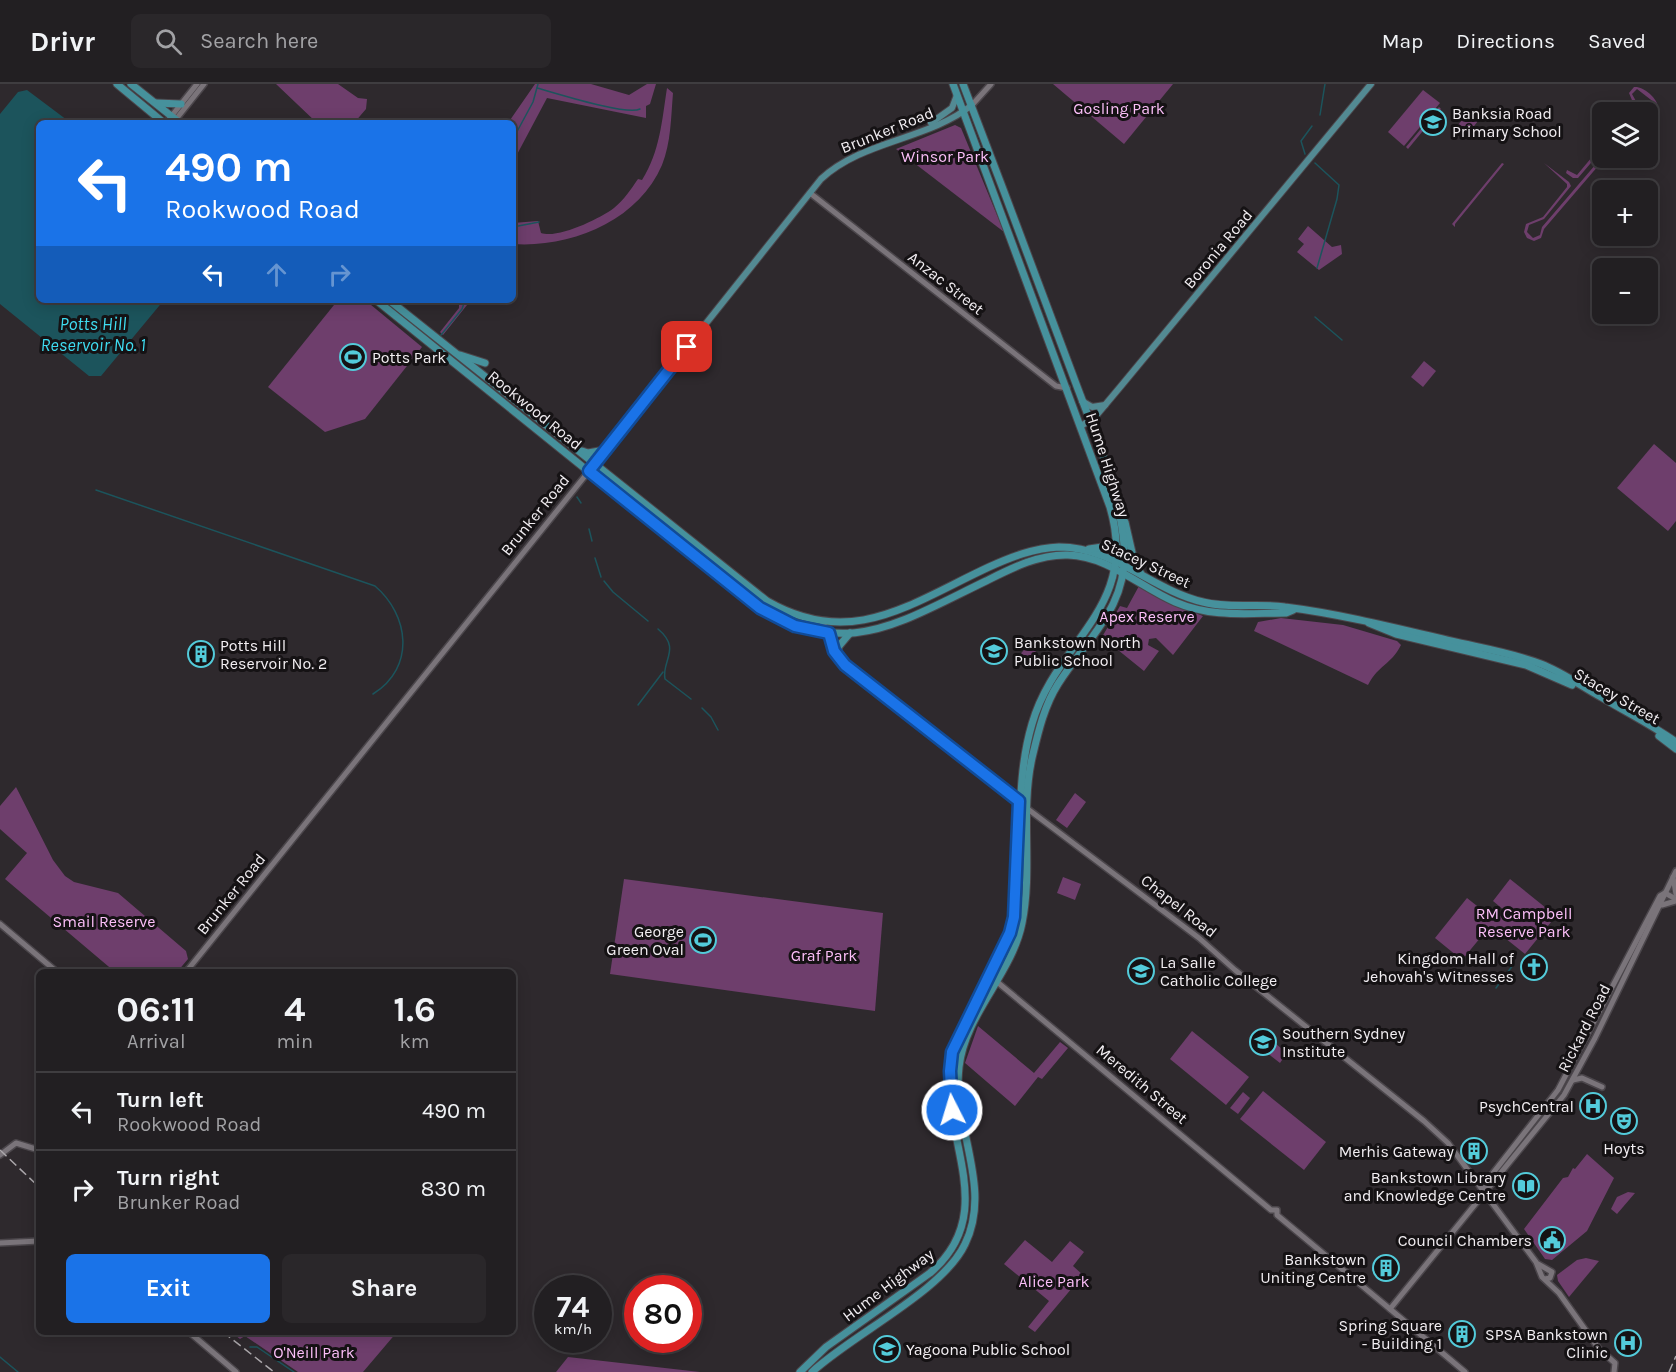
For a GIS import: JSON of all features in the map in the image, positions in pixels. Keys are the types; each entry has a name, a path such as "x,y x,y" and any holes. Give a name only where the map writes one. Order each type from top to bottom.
{"highway":[{"path":"117,84 161,120"},
{"path":"131,84 175,120"},
{"name":"Hume Highway","path":"812,1372 946,1272 964,1248 972,1227 975,1188 961,1105 959,1066 966,1040 1018,936 1025,894 1026,806 1031,764 1049,701 1062,679 1105,622 1113,605 1124,565 1123,533 1115,497 963,84"},
{"name":"Hume Highway","path":"800,1372 826,1347 930,1274 943,1262 959,1239 966,1199 951,1094 952,1052 1010,933 1017,880 1019,801 1023,761 1037,709 1052,677 1098,615 1116,561 1112,511 955,87"},
{"path":"156,103 181,105"},
{"name":"Rookwood Road","path":"380,303 760,608 795,626 829,633"},
{"name":"Rookwood Road","path":"393,303 767,601 800,617 822,622"},
{"path":"458,355 485,363"},
{"path":"576,450 588,453 604,450"},
{"name":"Brunker Road","path":"589,471 594,464"},
{"path":"1115,497 1125,523 1134,561 1141,574"},
{"path":"1084,549 1116,545"},
{"name":"Stacey Street","path":"822,622 864,621 892,614 991,566 1029,551 1057,547 1084,549 1116,561 1173,592 1199,602 1224,606 1284,607 1319,612 1369,623 1396,634 1547,673 1651,731 1676,750"},
{"name":"Stacey Street","path":"829,633 850,633 892,624 1018,566 1041,558 1080,556 1115,569 1174,602 1206,613 1240,615 1286,613 1293,610"},
{"name":"Stacey Street","path":"1369,623 1378,623 1542,664 1676,742"},
{"path":"837,655 842,641 850,633"},
{"path":"1010,933 1018,936"}],"main road":[{"path":"175,120 181,105 198,84"},
{"path":"175,120 204,84"},
{"path":"972,105 991,84"},
{"name":"Boronia Road","path":"1081,426 1089,422 1105,405 1371,84"},
{"path":"918,132 952,108 956,103 955,87"},
{"name":"Brunker Road","path":"594,464 810,193 838,164 918,132 972,105"},
{"name":"Anzac Street","path":"810,193 1056,386 1067,388"},
{"path":"1081,400 1092,407 1105,405"},
{"name":"Brunker Road","path":"188,969 589,471"},
{"path":"822,622 829,633 837,655 849,669 1026,806"},
{"name":"Chapel Road","path":"1026,806 1199,938 1438,1132 1536,1262 1543,1276 1559,1293 1599,1349 1615,1365 1614,1372"},
{"path":"1675,873 1676,894"},
{"name":"Rickard Road","path":"1390,1309 1558,1103 1573,1080 1675,873"},
{"path":"1665,893 1676,900"},
{"name":"Rickard Road","path":"1484,1191 1486,1182 1558,1090 1660,896 1665,893"},
{"path":"1661,905 1676,900"},
{"path":"0,924 53,969"},
{"name":"Meredith Street","path":"996,981 1271,1210 1271,1216 1277,1215 1390,1309"},
{"path":"1573,1080 1581,1078 1602,1087"},
{"path":"0,1155 16,1143 36,1149"},
{"path":"0,1243 36,1240"},
{"name":"Chapel Road","path":"1536,1262 1551,1271 1559,1293"},
{"path":"1547,1268 1543,1276 1552,1276"},
{"path":"1390,1309 1465,1372"},
{"path":"193,1335 236,1372"}],"green space":[{"path":"276,84 338,84 358,98 367,99 366,109 357,120 314,120"},
{"path":"535,84 591,84 629,95 647,84 656,84 650,104 646,106 646,118 547,98 516,156 516,120 510,120"},
{"name":"Gosling Park","path":"1053,84 1173,84 1124,144"},
{"path":"1634,87 1638,87 1645,90 1656,102 1637,89 1632,94 1636,102 1633,102 1629,93"},
{"path":"667,88 673,93 665,157 651,185 637,202 620,216 579,236 535,244 516,244 516,223 538,221 541,233 557,233 589,222 614,208 638,179 642,180 653,158"},
{"path":"1423,90 1440,103 1404,146 1388,132"},
{"path":"1439,107 1441,109 1408,149 1406,147"},
{"path":"1471,109 1481,117 1468,134 1458,125"},
{"name":"Winsor Park","path":"955,125 961,128 1004,232 896,149"},
{"path":"1592,157 1592,162 1578,178 1573,178 1566,173 1567,170 1577,175"},
{"path":"1502,163 1504,164 1455,224 1455,227 1452,224"},
{"path":"1544,163 1571,186 1544,219 1529,225 1527,232 1533,238 1540,235 1542,227 1593,168 1596,168 1544,229 1541,238 1534,241 1527,238 1524,232 1526,224 1543,217 1567,187 1567,184"},
{"path":"1308,226 1332,247 1341,245 1342,254 1319,270 1297,252 1304,244 1298,239"},
{"name":"Potts Park","path":"336,303 369,303 422,347 365,419 325,432 268,387"},
{"path":"459,303 469,303 443,335 440,332 459,308"},
{"path":"1424,361 1436,371 1423,387 1411,377"},
{"path":"1654,444 1676,463 1676,521 1668,531 1617,488"},
{"name":"Apex Reserve","path":"1139,586 1175,605 1203,616 1173,655 1156,638 1149,639 1148,645 1159,651 1144,671 1102,637 1120,606 1127,608"},
{"path":"1281,618 1343,625 1397,641 1401,645 1368,685 1254,631 1258,622"},
{"path":"1028,645 1036,651 1025,664 1018,657"},
{"name":"Smail Reserve","path":"16,787 53,860 65,876 74,882 118,893 186,951 188,959 180,969 111,969 5,879 27,853 0,829 0,806"},
{"path":"1075,793 1086,802 1067,828 1056,820"},
{"path":"1063,877 1081,884 1075,900 1057,893"},
{"name":"Graf Park","path":"624,879 883,913 875,1011 610,974"},
{"name":"RM Campbell Reserve Park","path":"1510,879 1556,916 1525,954 1490,926 1462,960 1435,938 1467,898 1496,921 1505,911 1493,901"},
{"path":"978,1026 1034,1073 1060,1042 1068,1048 1042,1079 1038,1077 1015,1106 965,1063"},
{"path":"1192,1031 1249,1077 1226,1105 1170,1059"},
{"path":"1265,1035 1287,1053 1280,1063 1257,1045"},
{"path":"1263,1091 1326,1142 1304,1170 1240,1119"},
{"path":"1243,1092 1250,1098 1238,1114 1230,1108"},
{"path":"1587,1154 1614,1178 1587,1231 1552,1260 1545,1259 1524,1229 1563,1178 1568,1177 1573,1168 1575,1169"},
{"path":"1628,1192 1635,1193 1617,1214 1611,1209 1617,1197"},
{"name":"Alice Park","path":"1025,1240 1052,1262 1070,1241 1084,1252 1073,1266 1083,1275 1035,1332 1028,1327 1049,1301 1004,1264"},
{"path":"1586,1258 1599,1261 1569,1297 1558,1281 1557,1275 1577,1260"},
{"name":"O'Neill Park","path":"235,1335 394,1335 363,1372 298,1372 245,1336 240,1339"},
{"path":"568,1357 700,1372 556,1372"}],"water":[{"name":"Potts Hill Reservoir No. 1","path":"27,90 67,120 36,120 36,303 162,303 101,376 89,376 0,304 0,114 18,92"}],"waterway":[{"path":"516,133 533,102 538,84"},
{"path":"1320,115 1325,84"},
{"path":"537,88 607,107 640,109"},
{"path":"1305,154 1301,141 1312,126"},
{"path":"1315,163 1339,185 1317,268"},
{"path":"516,226 539,222"},
{"path":"441,335 462,309 464,303"},
{"path":"1315,317 1342,340"},
{"path":"96,490 375,586 395,611 401,626 403,641 396,670 387,683 373,694"},
{"path":"577,497 581,503"},
{"path":"589,529 592,541"},
{"path":"595,558 601,577"},
{"path":"604,581 613,592 648,621"},
{"path":"658,629 665,636 670,649 665,679 691,699"},
{"path":"638,705 663,672"},
{"path":"702,708 711,717 718,730"},
{"path":"1496,988 1513,965"},
{"path":"250,1347 257,1347 294,1372"},
{"path":"0,1357 18,1372"}],"railway":[{"path":"0,1150 36,1184"},
{"path":"227,1335 274,1372"},
{"path":"1669,1372 1676,1356"}],"place":[{"name":"Banksia Road Primary School","path":"1433,122"},
{"name":"Potts Park","path":"353,357"},
{"name":"Bankstown North Public School","path":"994,651"},
{"name":"Potts Hill Reservoir No. 2","path":"201,654"},
{"name":"George Green Oval","path":"703,940"},
{"name":"Kingdom Hall of Jehovah's Witnesses","path":"1534,967"},
{"name":"La Salle Catholic College","path":"1141,971"},
{"name":"Southern Sydney Institute","path":"1263,1042"},
{"name":"PsychCentral","path":"1593,1106"},
{"name":"Hoyts","path":"1624,1121"},
{"name":"Merhis Gateway","path":"1474,1151"},
{"name":"Bankstown Library and Knowledge Centre","path":"1526,1186"},
{"name":"Council Chambers","path":"1552,1240"},
{"name":"Bankstown Uniting Centre","path":"1386,1268"},
{"name":"Spring Square - Building 1","path":"1462,1334"},
{"name":"SPSA Bankstown Clinic","path":"1628,1343"},
{"name":"Yagoona Public School","path":"887,1349"}],"route":[{"path":"687,347 589,471 760,608 795,626 829,633 834,651 845,665 1019,801 1014,917 1010,933 952,1052 950,1080 952,1110"}]}
